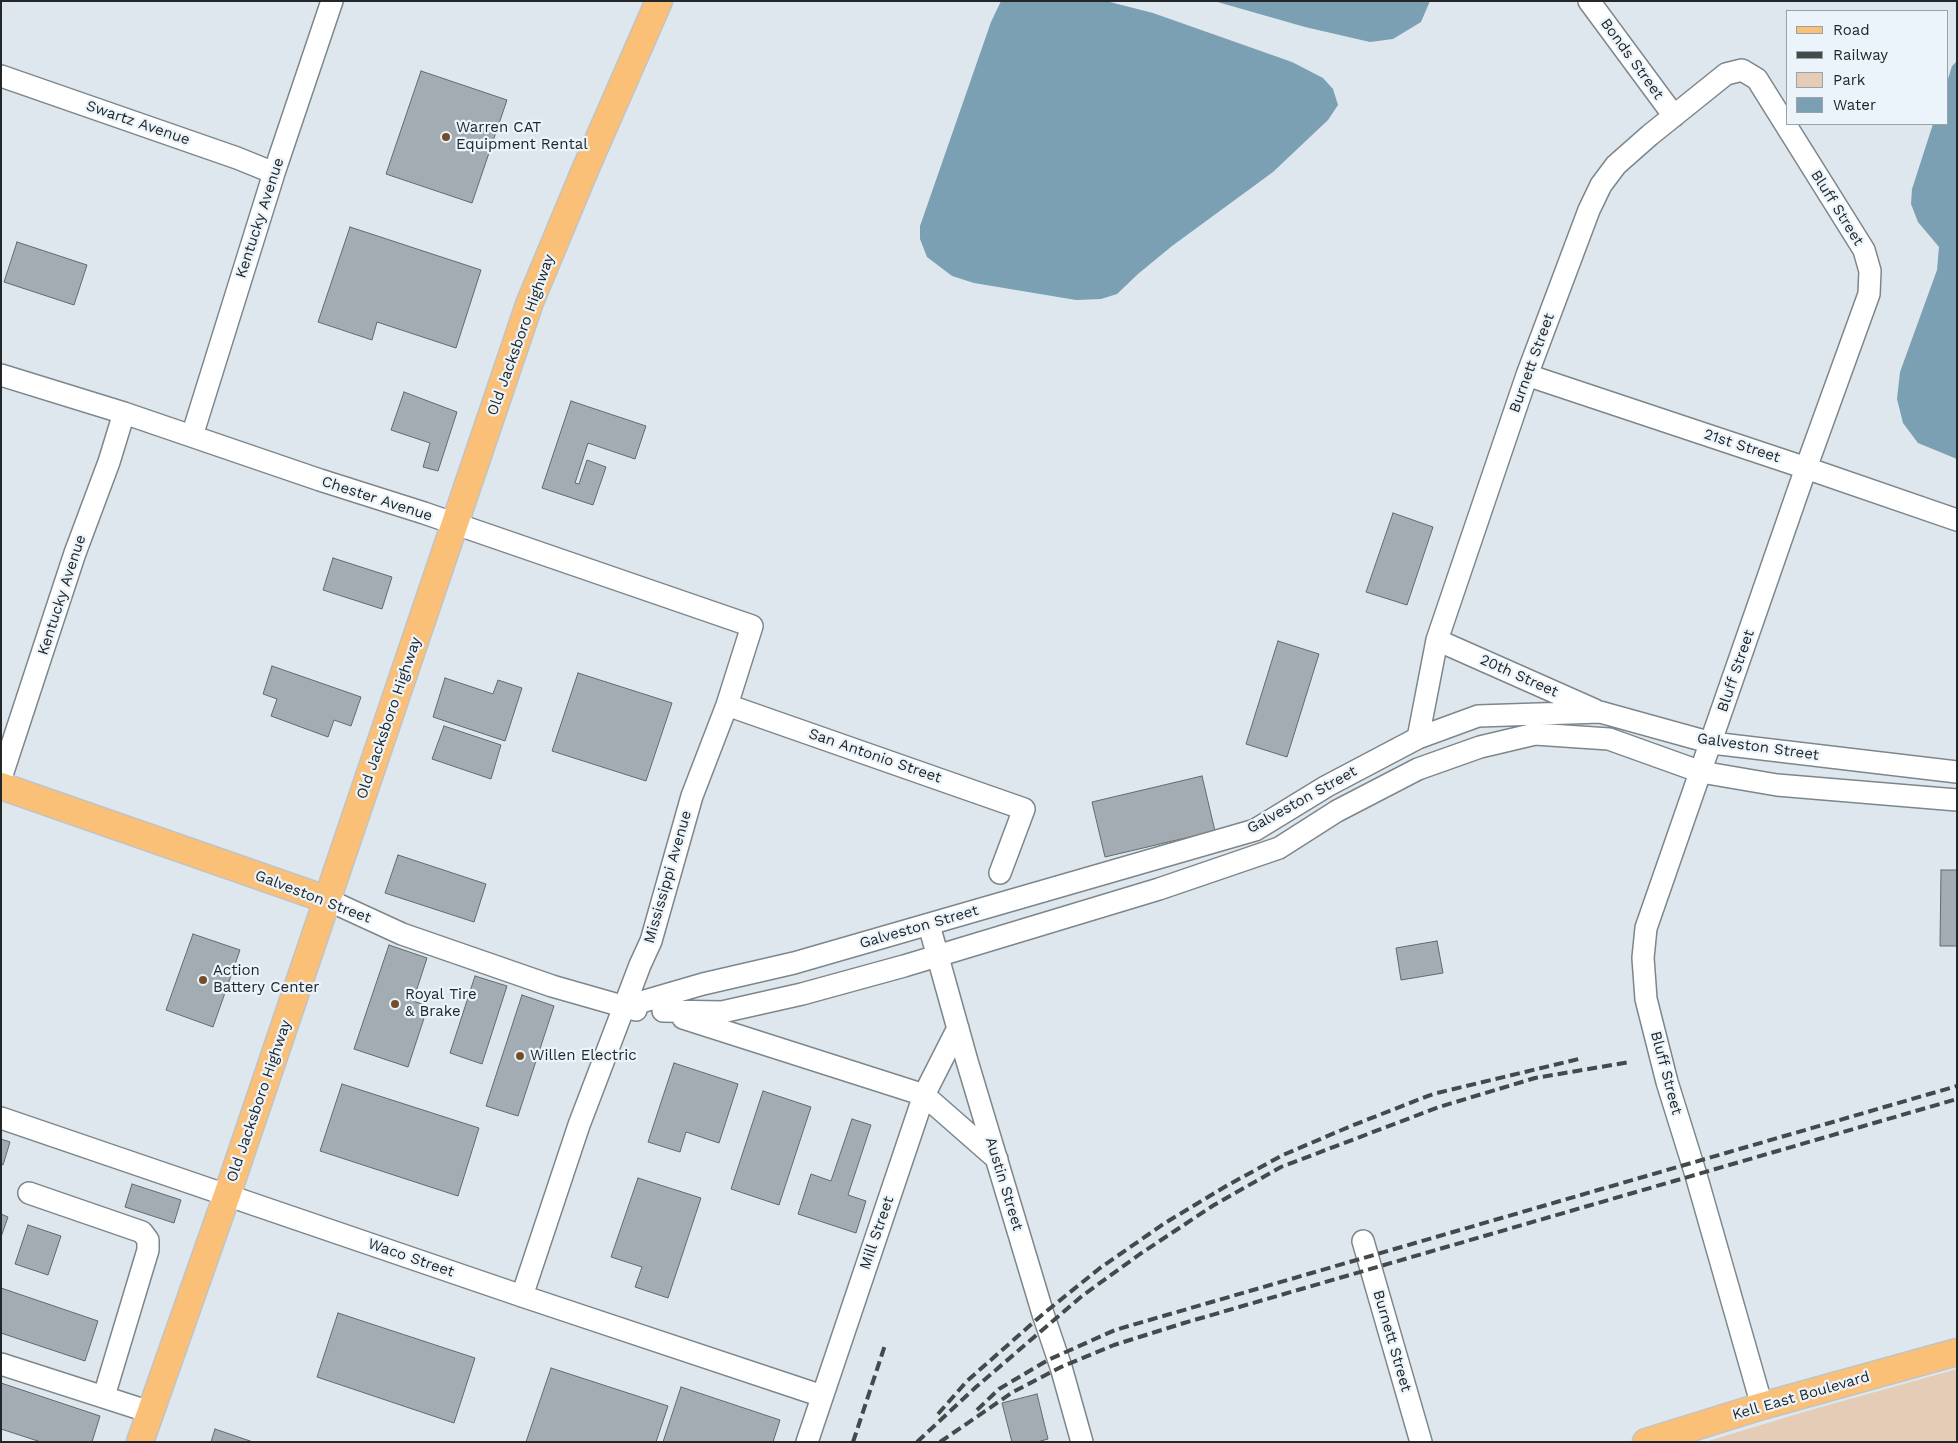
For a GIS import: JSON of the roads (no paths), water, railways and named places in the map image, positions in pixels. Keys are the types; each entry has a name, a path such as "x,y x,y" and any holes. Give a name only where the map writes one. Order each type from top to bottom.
{"main road":[{"name":"Old Jacksboro Highway","path":"140,1442 328,900 530,302 659,1"},
{"name":"Galveston Street","path":"1,786 328,900"},
{"name":"Kell East Boulevard","path":"1646,1442 1762,1406 1957,1352"}],"street":[{"name":"Kentucky Avenue","path":"192,436 274,173 332,1"},
{"name":"Bonds Street","path":"1589,1 1674,116"},
{"name":"Burnett Street","path":"1418,738 1437,640 1527,375 1589,210 1601,185 1616,165 1726,74 1742,70 1757,79"},
{"name":"Swartz Avenue","path":"1,76 237,158 274,173"},
{"name":"Bluff Street","path":"1757,79 1864,250 1870,271 1869,294 1806,468 1712,743 1646,928 1643,958 1646,999 1667,1082 1762,1406"},
{"name":"Chester Avenue","path":"1,375 124,413 752,626"},
{"name":"21st Street","path":"1527,375 1957,520"},
{"name":"Kentucky Avenue","path":"1,778 75,553 109,462 124,413"},
{"name":"Mississippi Avenue","path":"522,1296 579,1125 651,941 692,796 726,705 752,626"},
{"name":"20th Street","path":"1437,640 1600,712"},
{"name":"San Antonio Street","path":"726,705 1024,808 1000,873"},
{"name":"Galveston Street","path":"624,1007 703,984 794,963 1255,830 1327,786 1418,738 1478,716 1600,712 1712,743 1957,772"},
{"name":"Galveston Street","path":"328,900 402,934 552,986 624,1007 636,1010 722,1012 802,994 939,956 1159,889 1279,848 1337,811 1418,769 1480,746 1535,734 1610,738 1701,772 1777,785 1957,800"},
{"name":"Austin Street","path":"929,925 1082,1442"},
{"name":"Galveston Street","path":"663,1011 924,1095 997,1159"},
{"name":"Mill Street","path":"806,1442 924,1095 958,1028"},
{"name":"Waco Street","path":"1,1118 822,1396"},
{"path":"28,1193 142,1232 148,1240 148,1250 104,1396"},
{"name":"Burnett Street","path":"1363,1240 1421,1442"},
{"path":"1,1364 150,1412"}],"water":[{"path":"1001,1 1106,1 1153,13 1292,62 1323,78 1333,89 1338,105 1328,120 1273,172 1172,246 1117,294 1101,299 1076,300 974,283 952,276 927,257 920,239 920,226 991,22"},
{"path":"1214,1 1430,1 1421,22 1393,39 1370,42 1305,27"},
{"path":"1957,61 1957,459 1918,443 1903,423 1897,399 1900,372 1937,270 1939,247 1918,222 1911,204 1912,189 1933,125 1948,125 1948,79 1952,66"}],"railway":[{"path":"938,1414 967,1381 1043,1314 1100,1268 1165,1223 1228,1185 1283,1155 1433,1094 1583,1058"},
{"path":"917,1442 976,1387 1082,1296 1140,1254 1214,1205 1281,1167 1439,1107 1535,1078 1630,1062"},
{"path":"977,1410 999,1389 1048,1360 1115,1330 1957,1086"},
{"path":"940,1442 1013,1392 1061,1367 1114,1345 1184,1323 1957,1099"},
{"path":"853,1442 885,1345"}],"place":[{"name":"Warren CAT Equipment Rental","path":"446,137"},
{"name":"Action Battery Center","path":"203,980"},
{"name":"Royal Tire & Brake","path":"395,1004"},
{"name":"Willen Electric","path":"520,1056"}]}
